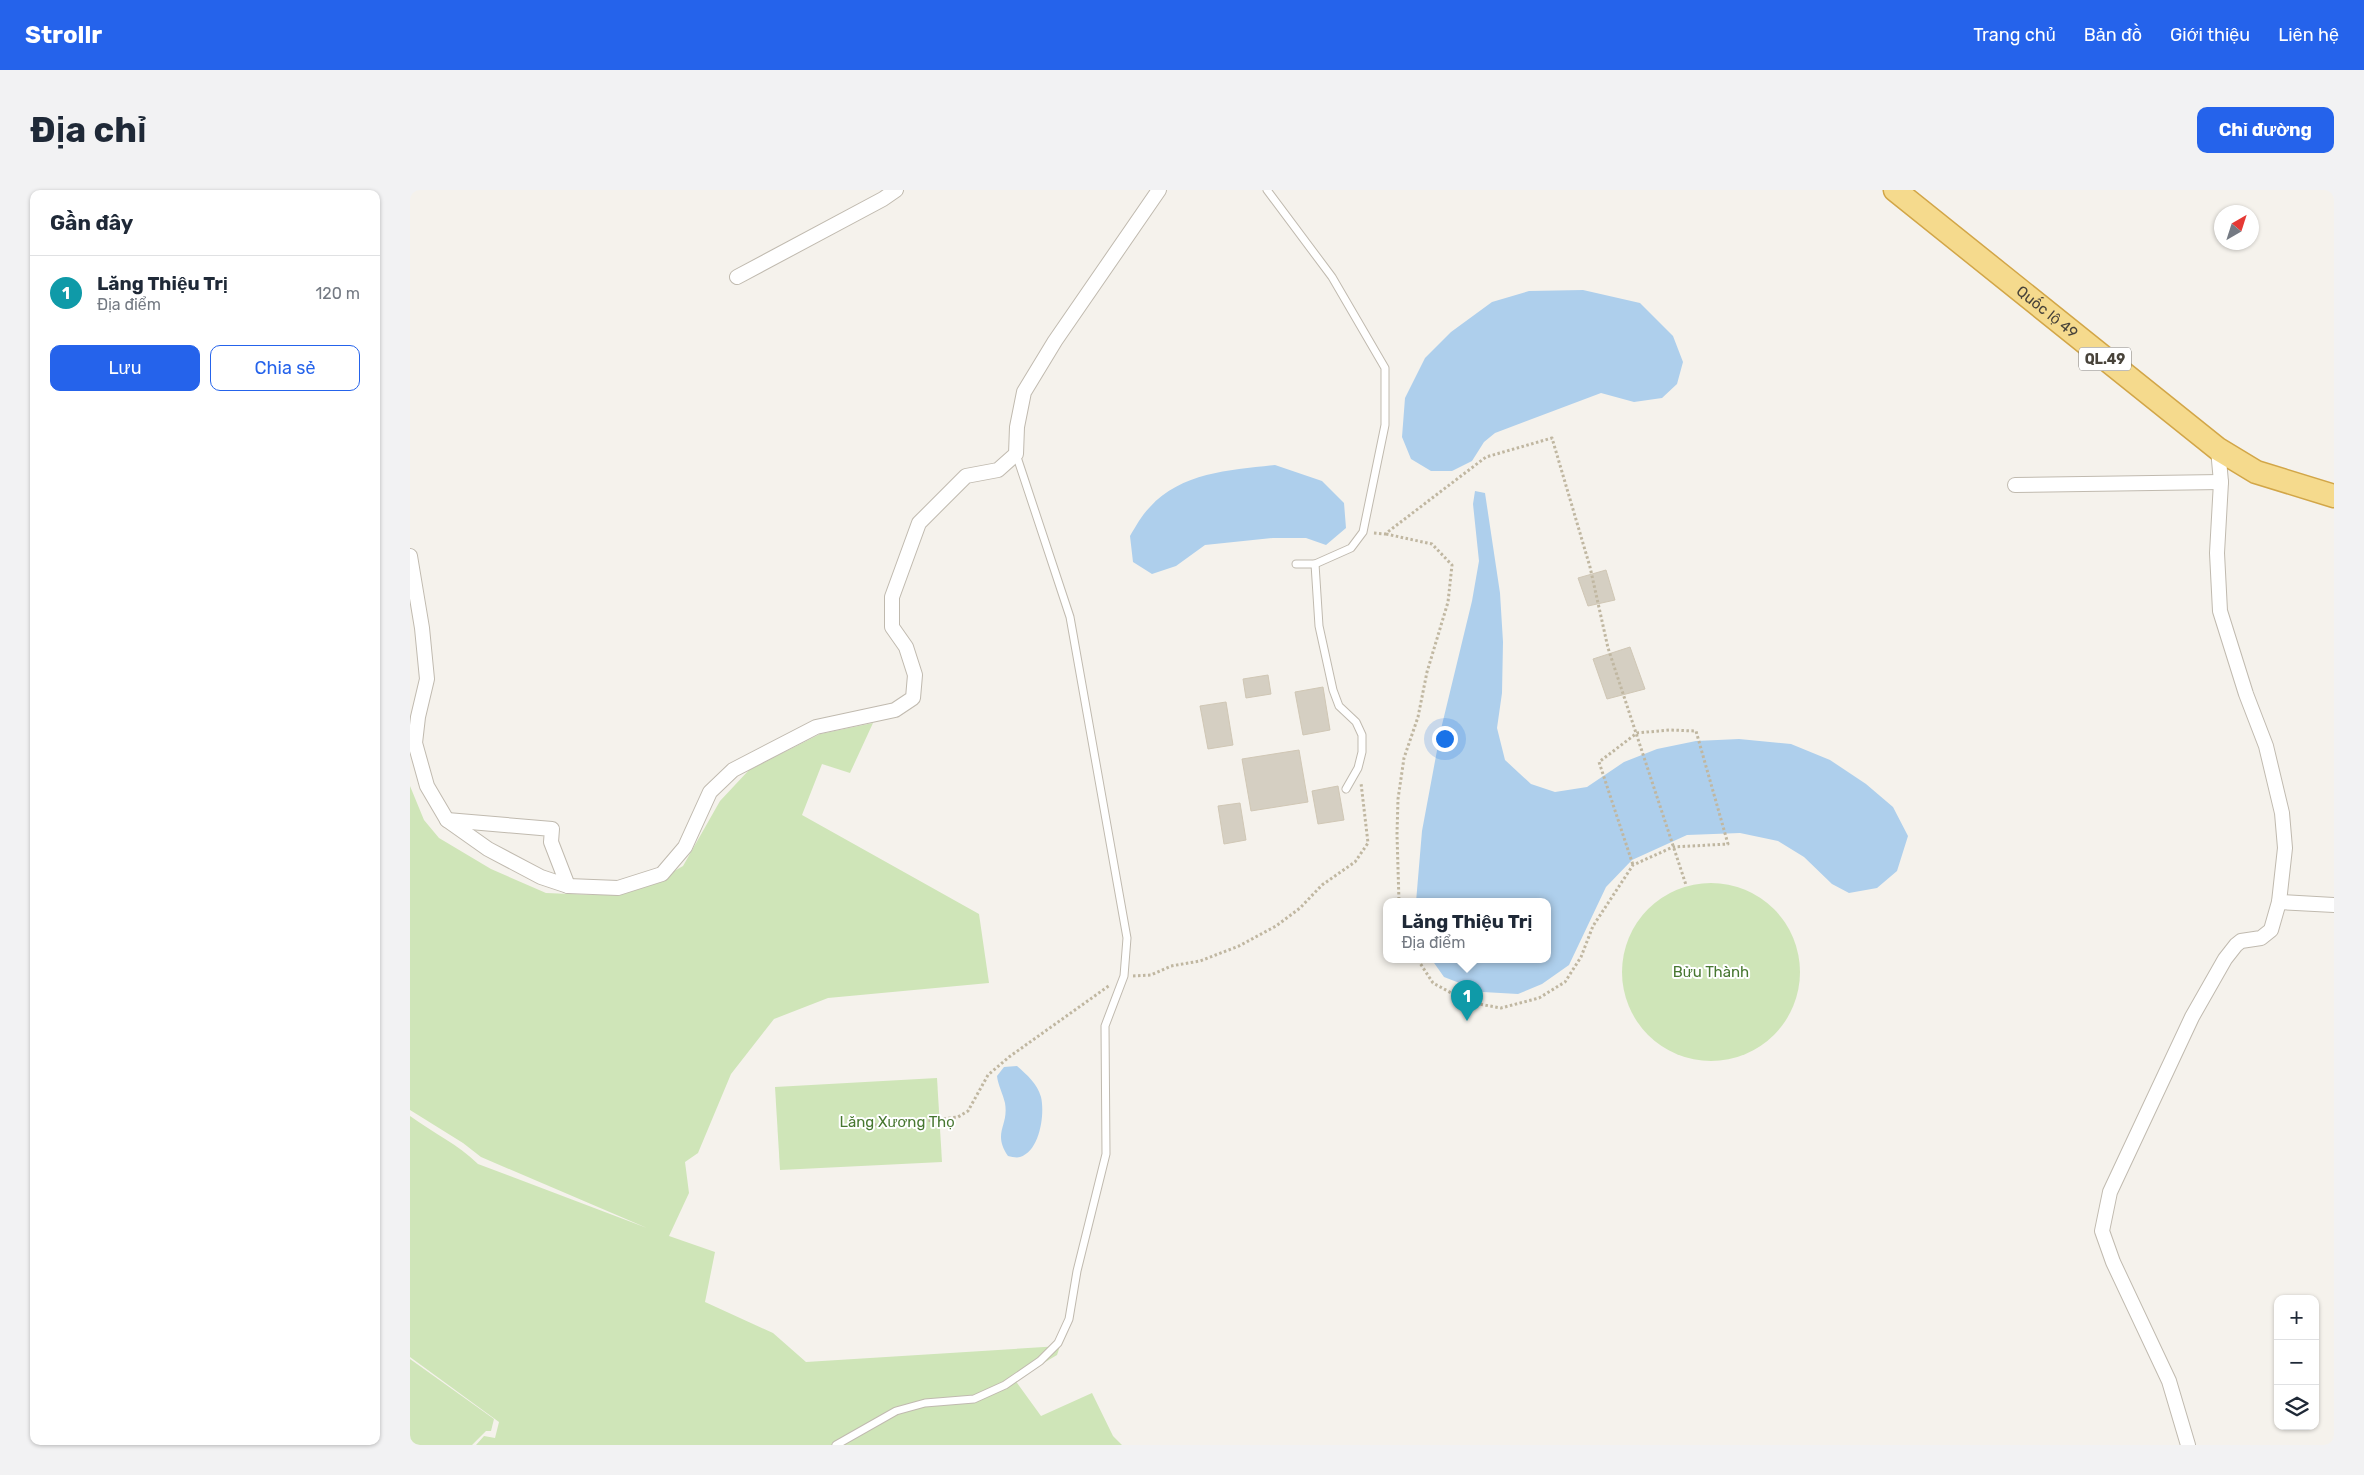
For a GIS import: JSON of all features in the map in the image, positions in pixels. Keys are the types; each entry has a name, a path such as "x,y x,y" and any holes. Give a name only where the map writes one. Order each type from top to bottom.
{"highway":[{"name":"Quốc lộ 49","path":"1895,190 2218,449 2256,472 2334,496"}],"street":[{"path":"737,276 883,199 896,190"},
{"path":"410,556 422,628 427,679 418,718 415,743 427,786 447,820 514,863 540,877 568,886 618,888 662,874 685,847 710,792 733,770 816,727 895,710 913,698 915,675 906,647 892,627 892,597 919,523 966,476 998,470 1016,454 1017,427 1024,392 1055,341 1159,190"},
{"path":"2188,1445 2169,1381 2113,1262 2102,1231 2110,1192 2192,1017 2225,959 2236,946 2241,941 2261,938 2271,930 2279,902 2285,848 2282,813 2266,746 2246,694 2220,610 2218,553 2220,482 2218,449"},
{"path":"2015,485 2220,482"},
{"path":"447,820 552,829 550,842 568,886"},
{"path":"2279,902 2334,905"}],"lane":[{"path":"1267,190 1332,277 1385,368 1385,425 1363,532 1351,548 1315,564 1296,564"},
{"path":"836,1445 896,1411 925,1403 974,1400 1005,1385 1040,1362 1058,1343 1069,1319 1076,1271 1106,1154 1105,1026 1124,976 1127,938 1070,617 1016,454"},
{"path":"1315,564 1319,626 1333,690 1339,706 1356,722 1362,735 1362,752 1358,768 1346,789"}],"path":[{"path":"1385,534 1486,457 1552,438 1590,567 1608,648 1686,886"},
{"path":"1363,532 1385,534 1432,544 1452,565 1448,602 1427,672 1418,717 1404,758 1398,799 1399,898"},
{"path":"1420,963 1433,982 1468,1002 1501,1008 1539,998 1565,982 1581,957 1594,926 1633,865 1673,847 1728,844 1696,730 1637,733 1599,762 1600,770 1633,865"},
{"path":"859,1124 882,1125 895,1122 909,1123 958,1117 968,1111 988,1075 1009,1057 1099,991 1124,976 1151,975 1170,966 1200,960 1239,946 1276,926 1300,908 1322,885 1355,862 1368,843 1363,790 1358,768"}],"green space":[{"path":"873,723 850,773 822,764 802,815 979,914 989,983 828,998 774,1019 731,1074 698,1153 685,1162 689,1193 669,1236 715,1252 705,1302 773,1333 806,1362 1060,1346 1057,1355 1015,1380 1041,1416 1092,1393 1113,1436 1122,1445 476,1445 484,1436 495,1438 499,1422 410,1357 410,1116 454,1145 478,1164 647,1228 481,1157 463,1143 410,1110 410,786 424,820 439,838 491,869 546,893 596,895 650,885 683,866 720,801 749,770 820,734"},
{"name":"Bửu Thành","path":"1702,883 1720,883 1753,893 1774,909 1790,930 1796,946 1800,972 1796,998 1790,1014 1774,1035 1753,1051 1737,1057 1720,1061 1702,1061 1669,1051 1642,1028 1632,1014 1626,998 1622,981 1622,963 1632,930 1655,903 1669,893 1685,887"},
{"name":"Lăng Xương Thọ","path":"937,1078 942,1162 780,1170 775,1087"},
{"path":"410,1359 494,1419 491,1431 486,1431 472,1445 410,1445"}],"water":[{"path":"1583,290 1640,303 1673,336 1683,362 1677,384 1662,398 1634,402 1601,393 1495,433 1484,442 1472,461 1452,471 1431,471 1411,459 1402,437 1405,398 1425,358 1451,332 1492,302 1529,291"},
{"path":"1275,465 1322,481 1344,503 1346,528 1326,545 1306,538 1273,538 1205,545 1176,566 1152,574 1133,562 1130,536 1144,514 1163,495 1177,486 1208,475"},
{"path":"1475,491 1485,493 1500,593 1503,642 1502,693 1497,728 1505,760 1531,784 1555,792 1587,787 1624,762 1657,749 1696,741 1739,739 1791,744 1830,760 1866,784 1893,807 1908,836 1897,871 1877,888 1849,893 1832,884 1804,857 1778,841 1740,833 1687,835 1632,860 1606,887 1569,965 1542,984 1518,994 1483,992 1444,977 1434,963 1551,963 1551,898 1416,898 1422,831 1441,729 1472,601 1479,561 1473,504"},
{"path":"1017,1066 1037,1088 1042,1104 1040,1131 1032,1147 1020,1157 1008,1156 1001,1141 1006,1111 997,1076 1004,1067"}],"building":[{"path":"1606,570 1615,600 1588,606 1578,578"},
{"path":"1630,647 1645,689 1607,699 1593,659"},
{"path":"1268,675 1271,694 1246,698 1243,679"},
{"path":"1323,687 1330,730 1303,735 1295,692"},
{"path":"1226,702 1233,745 1208,749 1200,706"},
{"path":"1299,750 1308,802 1251,811 1242,759"},
{"path":"1338,786 1344,820 1318,824 1312,791"},
{"path":"1240,803 1246,840 1224,844 1218,806"}],"place":[{"name":"Lăng Thiệu Trị","path":"1467,1021"}]}
